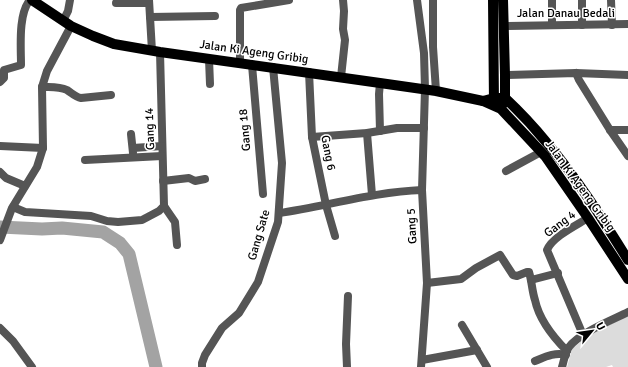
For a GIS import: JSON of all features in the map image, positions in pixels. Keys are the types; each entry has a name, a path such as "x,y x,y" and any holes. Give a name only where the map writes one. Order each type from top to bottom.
{"main road":[{"name":"Jalan Ki Ageng Gribig","path":"31,0 67,23 93,36 114,44 156,52 425,89 496,104 541,152 588,218 628,279"},
{"path":"493,0 496,104"},
{"path":"503,0 505,98"},
{"name":"Jalan Ki Ageng Gribig","path":"496,104 505,98 525,117 548,143 597,210 628,260"}],"street":[{"path":"0,82 4,78 4,70 21,65 22,22 28,3 31,0"},
{"path":"0,240 12,208 37,167 43,148 42,87 46,72 67,23 70,0"},
{"path":"240,63 241,8 289,0"},
{"path":"341,77 345,40 343,29 343,0"},
{"name":"Gang 5","path":"417,0 424,53 425,89 422,190 427,283 421,364"},
{"path":"433,0 433,46 436,91"},
{"path":"552,0 552,25"},
{"path":"582,0 582,25"},
{"path":"611,0 612,25"},
{"path":"116,3 149,1"},
{"name":"Gang 14","path":"149,1 156,52 164,206"},
{"path":"150,17 215,16"},
{"name":"Jalan Danau Bedali","path":"503,26 628,24"},
{"path":"422,46 433,46"},
{"path":"209,59 210,84"},
{"name":"Gang 18","path":"252,65 263,194"},
{"name":"Gang Sate","path":"202,367 205,355 222,328 240,313 258,282 278,222 282,163 273,67"},
{"name":"Gang 6","path":"309,72 312,137 326,205 335,236"},
{"path":"576,73 610,130 628,156"},
{"path":"505,75 576,73 628,75"},
{"path":"380,83 380,131"},
{"path":"42,87 61,87 77,98 111,95"},
{"path":"312,137 367,133 397,128 424,128"},
{"path":"610,130 628,130"},
{"path":"367,133 372,195"},
{"path":"131,134 133,158"},
{"path":"0,146 43,148"},
{"path":"132,148 162,146"},
{"path":"506,171 541,152"},
{"path":"85,160 162,156"},
{"path":"0,172 6,178 25,186"},
{"path":"163,181 190,178 195,181 205,179"},
{"path":"279,212 326,205 397,191 422,190"},
{"path":"12,208 24,212 91,216 107,221 118,222 142,220 159,211 164,206 175,222 177,245"},
{"name":"Gang 4","path":"558,273 547,250 561,235 588,218"},
{"path":"427,283 461,279 476,268 500,255 513,275 517,276 528,272 535,302 553,337 566,353"},
{"path":"531,280 558,273 583,335"},
{"path":"347,367 346,344 348,296"},
{"path":"562,367 570,345 583,335 628,312"},
{"path":"462,325 487,367"},
{"path":"0,328 13,341 32,367"},
{"path":"421,364 477,350"},
{"path":"535,361 553,354 566,353"}],"shaded area":[{"path":"628,316 628,367 613,367 612,365 606,367 567,367 572,349 589,335"}],"waterway":[{"path":"0,227 42,229 62,228 103,232 120,243 129,254 156,367"}]}
